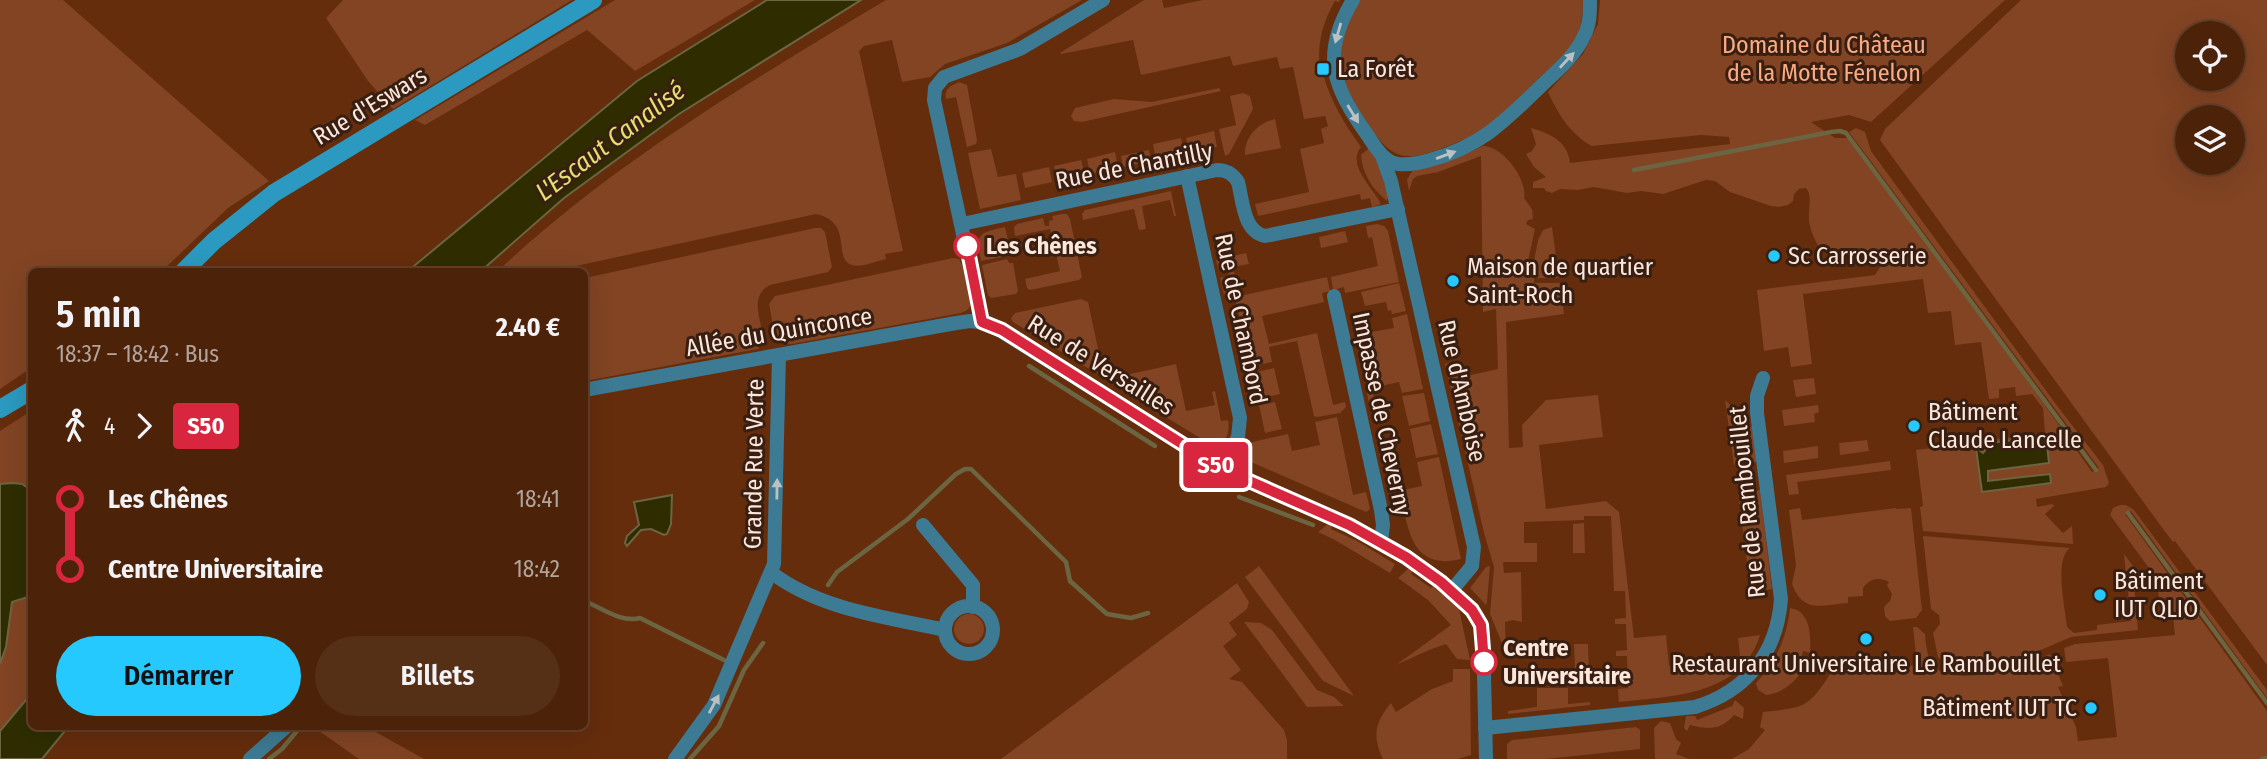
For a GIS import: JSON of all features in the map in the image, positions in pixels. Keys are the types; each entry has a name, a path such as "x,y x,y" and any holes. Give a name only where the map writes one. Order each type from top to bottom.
{"street":[{"name":"Rue d'Eswars","path":"187,268 214,241 274,193 593,0"},
{"path":"982,322 934,100 938,83 949,75 1020,49 1103,0"},
{"name":"Rue d'Amboise","path":"1353,0 1341,22 1335,42 1336,78 1351,112 1388,169 1474,547 1472,566 1451,590"},
{"path":"1381,155 1397,164 1425,161 1475,143 1497,129 1574,52 1588,26 1590,0"},
{"name":"Rue de Chantilly","path":"962,225 1217,170 1230,173 1238,182 1248,224 1258,234 1265,236 1398,209"},
{"name":"Rue de Chambord","path":"1187,176 1240,418 1238,437 1222,469"},
{"name":"Impasse de Cheverny","path":"1334,296 1381,510 1381,542"},
{"name":"Allée du Quinconce","path":"588,389 965,321 982,322"},
{"name":"Rue de Versailles","path":"982,322 1002,330 1222,469 1349,525 1381,542 1451,590 1472,610 1481,625 1484,644 1486,759"},
{"name":"Grande Rue Verte","path":"675,759 714,705 772,573 776,536 779,355"},
{"name":"Rue de Rambouillet","path":"1485,728 1695,707 1724,695 1754,670 1774,638 1781,599 1757,413 1757,396 1763,378"},
{"path":"0,410 28,392"},
{"path":"923,525 973,585 973,607"},
{"path":"772,573 806,595 827,603 945,630"},
{"path":"962,607 984,611 993,627 991,639 984,649 974,654 962,653 951,647 945,630 947,620 953,612 962,607"},
{"path":"250,759 283,730"}],"green space":[{"path":"0,0 63,0 269,181 228,208 165,268 28,268 28,370 0,389"},
{"path":"343,0 572,0 393,109 368,81 326,18"},
{"path":"615,0 755,0 635,71 587,30 425,125 415,120"},
{"path":"886,0 1082,0 1007,43 945,64 930,77 902,82 892,40 864,46 859,51 903,251 885,254 886,259 860,266 852,265 843,256 835,224 816,214 567,268 501,268 587,195 684,125"},
{"path":"1144,0 1162,0 1164,8 1203,0 1340,0 1335,1 1323,27 1319,54 1320,74 1323,74 1339,112 1361,147 1357,154 1359,169 1381,204 1372,207 1370,198 1361,200 1360,194 1258,216 1255,204 1309,192 1300,149 1324,143 1321,129 1328,126 1325,116 1304,119 1293,67 1280,69 1277,57 1233,66 1230,56 1141,75 1133,40 1060,53"},
{"path":"1360,0 1583,0 1580,28 1572,46 1501,116 1460,141 1411,156 1395,153 1381,142 1359,112 1344,81 1341,50 1344,34"},
{"name":"Domaine du Château de la Motte Fénelon","path":"1600,0 2005,0 1871,122 1849,115 1811,122 1835,138 1850,140 2092,472 2099,468 1849,132 1856,128 1865,132 1871,151 2103,465 2109,483 2106,487 2036,499 2037,507 2052,504 2054,506 2045,514 2063,533 2072,526 2073,544 1923,531 1920,507 1923,506 1916,450 1971,443 1981,451 1988,440 2045,433 2043,408 2032,394 2016,396 2015,387 1999,389 1999,398 1989,399 1981,342 1955,345 1951,311 1928,313 1923,279 1803,294 1812,364 1791,367 1788,347 1764,351 1757,290 1875,275 1884,261 1884,258 1877,254 1822,252 1810,226 1809,196 1806,188 1799,189 1788,205 1779,207 1730,192 1715,181 1706,180 1663,194 1641,191 1627,193 1594,187 1560,189 1552,193 1544,188 1533,188 1533,182 1546,177 1534,167 1526,154 1532,151 1536,144 1531,128 1551,135 1562,144 1570,163 1730,144 1729,137 1701,135 1592,146 1571,129 1548,92 1583,54 1598,24"},
{"path":"2021,0 2267,0 2267,665 2175,541 2173,542 2163,529 1880,140 1885,129"},
{"path":"959,82 967,85 977,140 976,144 967,147 956,97 946,99 948,88"},
{"path":"1219,88 1221,91 1082,122 1074,121 1071,116 1075,108 1114,99 1152,102"},
{"path":"1243,93 1250,96 1253,109 1229,154 1225,156 1219,129 1236,125 1230,96"},
{"path":"1275,119 1281,148 1245,155 1247,142 1253,132"},
{"path":"1214,131 1217,147 1189,152 1186,138"},
{"path":"1181,138 1184,153 1156,159 1153,144"},
{"path":"1483,146 1491,147 1506,158 1522,182 1524,198 1532,209 1533,219 1526,224 1535,229 1528,261 1534,261 1543,230 1552,227 1559,278 1534,278 1534,283 1560,283 1564,314 1506,322 1509,448 1523,447 1522,425 1546,400 1598,395 1603,437 1539,445 1546,509 1606,501 1619,512 1634,638 1666,635 1669,666 1740,656 1738,638 1760,635 1751,655 1737,671 1702,690 1619,702 1618,689 1628,688 1627,656 1616,656 1616,651 1627,650 1626,624 1615,624 1615,619 1626,618 1625,591 1614,591 1611,516 1584,516 1584,520 1524,522 1524,543 1537,543 1537,562 1503,562 1504,573 1521,572 1522,622 1505,622 1506,653 1490,614 1494,567 1445,364 1454,361 1458,378 1498,369 1496,309 1483,312 1481,156 1438,172 1417,176 1413,179 1409,191 1407,180 1412,171"},
{"path":"1369,148 1379,164 1387,201 1372,186 1363,168 1361,155"},
{"path":"991,149 998,177 1016,174 1021,200 980,209 968,153"},
{"path":"1149,150 1151,161 1123,167 1121,156"},
{"path":"1115,152 1118,167 1090,174 1087,159"},
{"path":"1081,160 1085,175 1057,181 1054,166"},
{"path":"1049,167 1052,182 1025,188 1022,173"},
{"path":"1171,191 1176,216 1170,200 1142,206 1146,229 1139,230 1134,209 1083,220 1082,214 1085,210"},
{"path":"1067,214 1070,219 1082,277 1079,280 1030,290 1025,279 1060,271 1050,229 1015,236 1014,227 1043,218 1045,226 1049,226 1049,221 1053,220 1052,216"},
{"path":"1377,224 1388,231 1399,282 1345,293 1344,287 1333,290 1331,277 1378,266 1372,237 1368,238 1366,226"},
{"path":"1005,227 1010,249 1006,256 981,261 981,236"},
{"path":"815,228 821,228 825,232 832,267 828,272 770,285 763,290 758,310 764,341 758,349 588,380 588,277"},
{"path":"1345,231 1348,242 1321,248 1319,237"},
{"path":"1246,253 1249,264 1233,267 1239,292 1224,295 1220,278 1229,276 1227,267 1218,268 1216,260"},
{"path":"953,258 959,259 968,282 971,302 966,311 792,344 781,340 774,330 769,304 775,296"},
{"path":"1007,259 1009,263 1013,263 1018,291 1016,294 991,298 988,295 982,265"},
{"path":"1327,277 1330,291 1322,293 1324,302 1262,316 1269,344 1317,333 1333,405 1345,402 1346,407 1340,413 1317,417 1314,416 1297,341 1269,347 1272,362 1250,367 1235,297"},
{"path":"1399,283 1406,311 1392,314 1391,310 1388,311 1386,302 1365,306 1361,292"},
{"path":"1081,299 1088,302 1102,367 1098,373 1013,322 1011,318 1015,313"},
{"path":"1407,314 1423,389 1402,393 1399,382 1372,388 1375,403 1369,404 1366,388 1375,381 1368,349 1358,351 1354,335 1394,328 1392,318"},
{"path":"1176,364 1186,411 1215,405 1212,392 1215,391 1221,421 1228,420 1229,423 1227,436 1220,445 1210,444 1123,391 1118,385 1121,376"},
{"path":"1274,368 1280,394 1258,399 1252,373"},
{"path":"1814,378 1816,394 1796,397 1793,380"},
{"path":"1424,393 1430,421 1409,426 1402,396"},
{"path":"1725,400 1753,428 1757,462 1734,465"},
{"path":"1275,402 1282,429 1265,433 1259,405"},
{"path":"1818,405 1819,412 1814,414 1815,422 1784,426 1782,410"},
{"path":"28,413 28,698 0,731 0,431"},
{"path":"1337,417 1353,495 1366,492 1370,509 1366,512 1251,462 1244,452 1248,443 1288,434 1292,451 1320,445 1315,422"},
{"path":"1431,424 1438,454 1416,458 1410,429"},
{"path":"1867,440 1869,451 1840,455 1839,443"},
{"path":"1818,446 1818,458 1784,463 1783,451"},
{"path":"1439,457 1461,559 1432,559 1422,553 1410,534 1401,495 1390,496 1385,476 1390,475 1394,492 1422,486 1417,462"},
{"path":"1890,461 1891,470 1797,482 1799,494 1789,495 1786,475"},
{"path":"1760,490 1772,589 1751,592 1738,493"},
{"path":"2120,505 2134,510 2267,690 2267,698 2131,511 2125,514 2267,711 2267,759 1732,759 1749,749 1765,730 1760,727 1763,712 1803,705 1830,674 1917,665 1913,627 1925,634 1931,661 1937,669 1947,674 1961,676 1993,672 2050,654 2063,686 2058,687 2076,727 2078,741 2117,737 2108,658 2066,662 2064,648 2075,644 2175,635 2171,598 2159,599 2157,579 2110,515 2113,508"},
{"path":"1800,508 1802,520 1911,508 1922,610 1916,618 1890,621 1885,616 1884,607 1892,594 1887,585 1889,582 1882,579 1869,582 1863,588 1863,596 1848,597 1848,603 1814,606 1802,600 1792,584 1796,565 1789,510"},
{"path":"1584,523 1585,553 1573,553 1573,524"},
{"path":"1328,524 1332,525 1331,529 1395,564 1390,573 1318,532"},
{"path":"1923,536 2070,548 2062,562 2061,573 2067,627 2074,633 2097,630 2097,625 2131,621 2124,554 2145,582 2134,584 2138,630 2071,637 2020,659 1959,668 1948,666 1938,657 1933,633 1940,624 1939,615 1931,609"},
{"path":"1259,566 1354,696 1323,681 1245,577"},
{"path":"1490,566 1486,605 1470,588 1486,567"},
{"path":"1409,568 1413,571 1411,574 1431,588 1433,586 1459,609 1470,660 1457,659 1446,644 1396,665 1451,625 1428,600 1398,578"},
{"path":"1237,583 1249,602 1247,609 1229,623 1237,635 1223,646 1241,670 1229,679 1242,682 1284,730 1287,759 1001,759"},
{"path":"1790,608 1797,610 1806,619 1810,653 1803,651 1801,659 1808,661 1791,684 1766,695 1758,690 1756,683 1779,648"},
{"path":"969,614 979,619 984,629 979,639 969,644 959,639 954,629 959,619"},
{"path":"1244,622 1261,623 1272,630 1317,690 1334,697 1344,706 1307,707"},
{"path":"1574,644 1588,644 1589,671 1575,671"},
{"path":"1453,669 1470,669 1471,755 1458,759 1383,759 1376,736 1379,723 1391,703 1396,712 1432,689 1453,681"},
{"path":"1537,688 1568,688 1568,704 1590,702 1590,705 1508,714 1508,711 1537,707"},
{"path":"1735,700 1744,708 1743,719 1734,715 1714,728 1690,725 1687,731 1684,728 1686,716 1695,716 1697,720 1732,706"},
{"path":"1661,721 1670,723 1676,739 1681,743 1676,754 1689,759 1655,759 1654,728"},
{"path":"1636,727 1640,730 1640,749 1546,759 1507,759 1507,744 1512,740"},
{"path":"318,730 372,730 424,759 359,759"}],"water":[{"name":"L'Escaut Canalisé","path":"767,0 861,0 679,114 564,198 484,268 412,268 637,81"},
{"path":"2046,436 2049,463 1988,471 1988,481 2050,474 2051,483 1982,492 1976,448 1983,453 1991,443"},
{"path":"0,484 22,484 28,488 28,597 12,602 6,647 0,664"},
{"path":"672,495 671,524 667,534 651,529 641,530 627,546 627,536 639,525 634,502"},
{"path":"28,698 28,730 66,730 42,759 0,759 0,731"}],"waterway":[{"path":"1634,170 1831,132 1846,133 2096,470"},
{"path":"1029,366 1155,446"},
{"path":"828,585 837,572 908,519 956,474 971,469 1066,562 1070,581 1107,614 1131,618 1148,613"},
{"path":"1239,497 1313,525"},
{"path":"2128,513 2267,703"},
{"path":"588,602 626,619 640,618 724,660"},
{"path":"690,759 719,726 744,670 763,643"},
{"path":"269,759 282,749 298,730"},
{"path":"2262,759 2267,758"}],"bus line":[{"name":"S50","path":"967,246 982,322 1002,330 1222,469 1349,525 1406,557 1441,582 1472,610 1481,625 1484,662"}],"place":[{"name":"La Forêt","path":"1323,69"},
{"name":"Les Chênes","path":"967,246"},
{"name":"Sc Carrosserie","path":"1774,256"},
{"name":"Maison de quartier Saint-Roch","path":"1453,281"},
{"name":"Bâtiment Claude Lancelle","path":"1914,426"},
{"name":"Bâtiment IUT QLIO","path":"2100,595"},
{"name":"Restaurant Universitaire Le Rambouillet","path":"1866,639"},
{"name":"Centre Universitaire","path":"1484,662"},
{"name":"Bâtiment IUT TC","path":"2091,708"}]}
